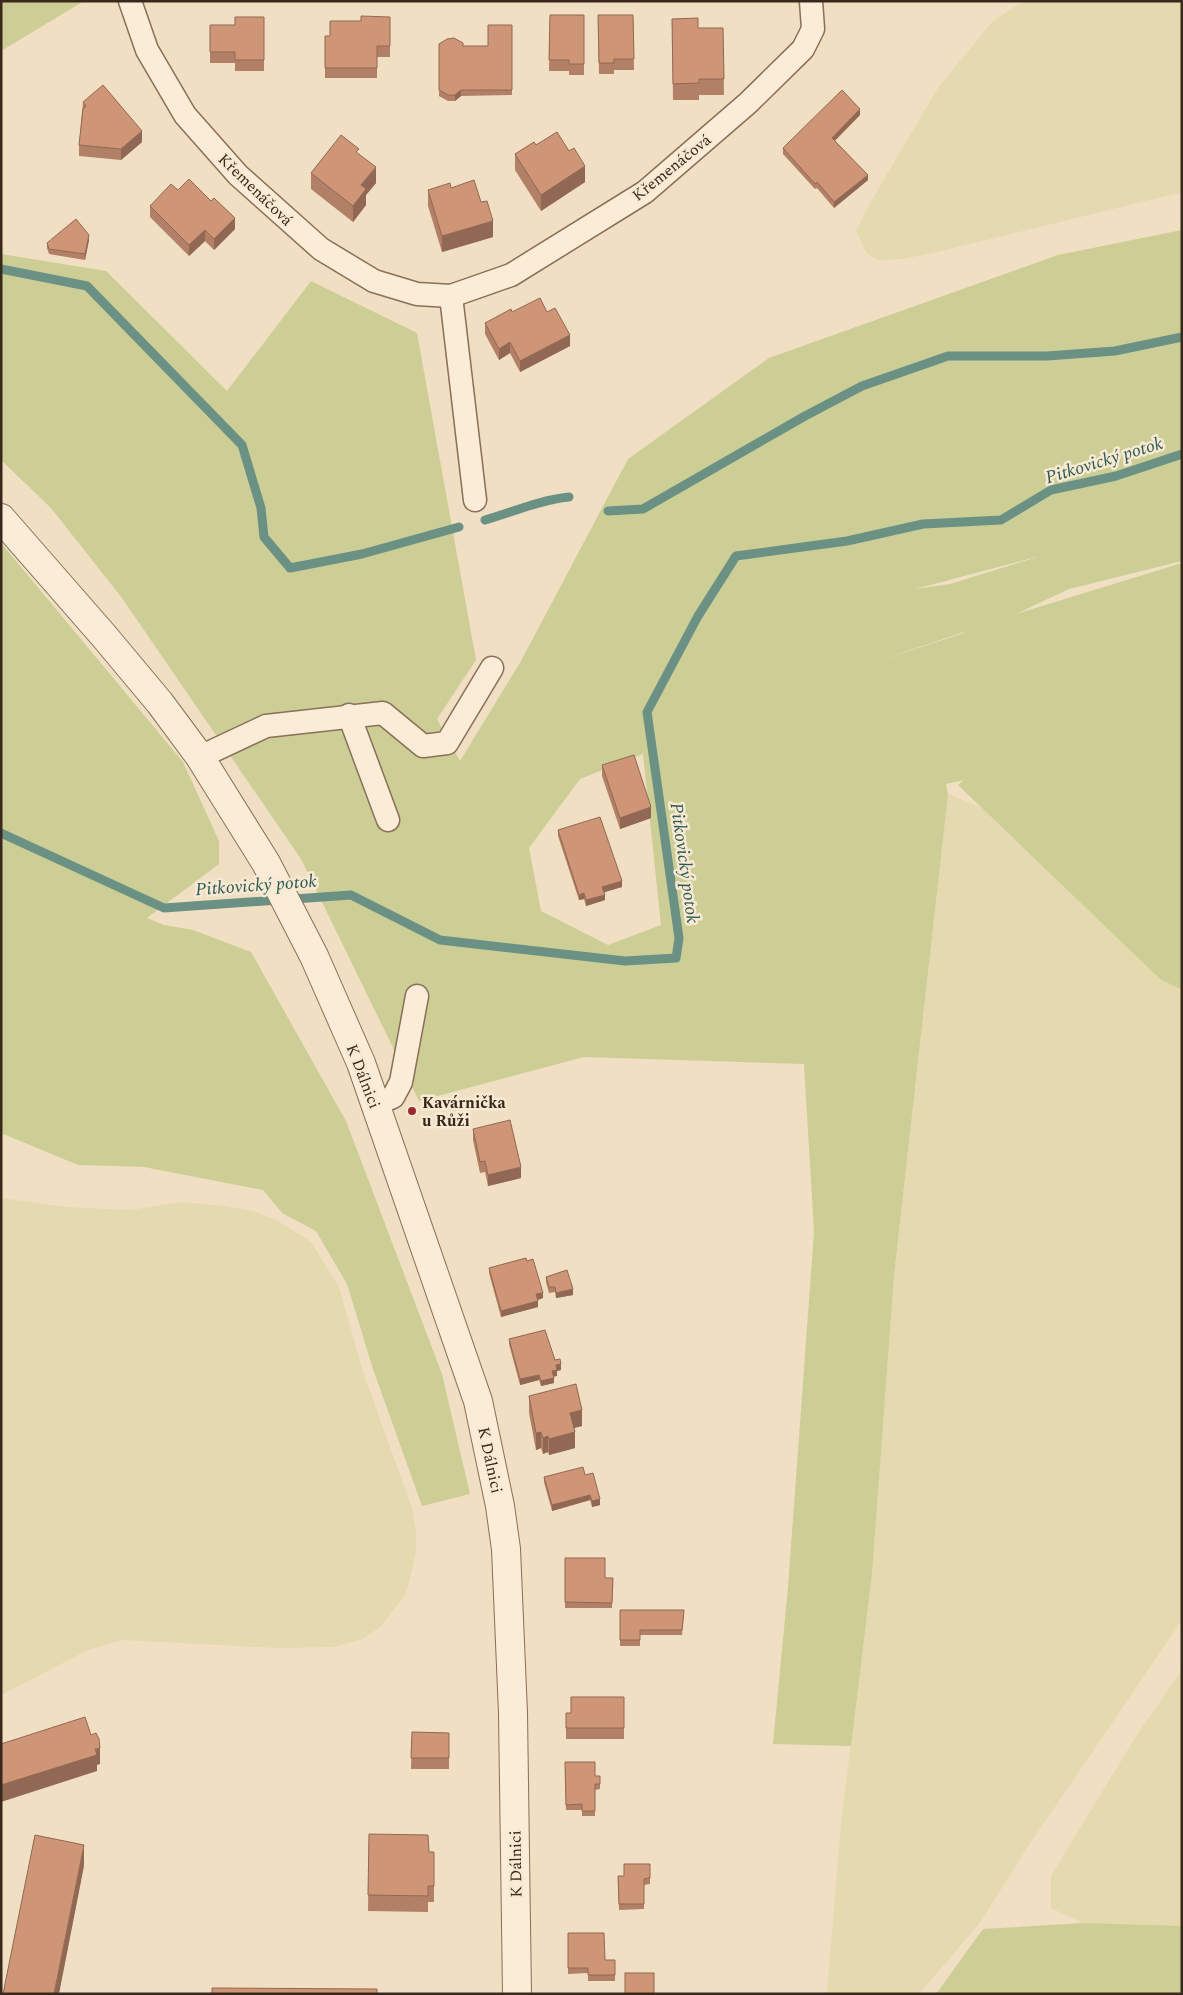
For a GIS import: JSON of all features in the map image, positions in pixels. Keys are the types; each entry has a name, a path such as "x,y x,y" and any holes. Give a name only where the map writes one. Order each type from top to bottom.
{"street":[{"name":"Křemenáčová","path":"130,1 147,50 185,115 238,175 321,249 374,281 417,294 451,296 511,275 645,192 748,103 804,49 813,29 810,1"},
{"path":"451,296 475,500"},
{"name":"K Dálnici","path":"1,518 104,636 160,704 200,758 266,864 314,956 361,1063 478,1401 500,1506 506,1549 513,1713 517,1994"},
{"path":"200,758 266,726 349,715 383,713 422,746 447,743 492,668"},
{"path":"349,715 388,820"},
{"path":"375,1104 393,1097 401,1082 417,996"}],"shaded area":[{"path":"1023,1 1182,1 1182,192 941,251 903,259 877,260 866,252 856,231 873,198 938,88 992,22"},
{"path":"948,794 984,809 1160,979 1182,990 1182,1620 1027,1848 979,1924 919,1994 827,1994 841,1823 872,1574 894,1276"},
{"path":"1,1198 67,1207 130,1210 182,1202 225,1206 256,1212 278,1221 311,1242 339,1287 363,1372 412,1508 416,1530 416,1552 406,1594 381,1626 363,1639 333,1647 276,1648 123,1640 90,1649 1,1695"},
{"path":"1182,1670 1182,1926 1085,1924 1051,1908 1051,1876 1135,1738"}],"green space":[{"path":"1,1 84,1 1,51"},
{"path":"1182,230 1182,561 1069,589 1016,614 1182,563 1182,990 1160,979 958,785 964,780 946,784 948,794 894,1276 872,1574 851,1746 773,1744 788,1587 814,1232 804,1064 584,1057 419,1101 301,859 122,598 51,508 1,460 1,254 106,271 227,391 311,281 417,333 476,660 437,719 460,761 521,661 628,459 769,358 1058,255","holes":["1036,557 950,584 915,589","964,632 964,633 869,664","643,754 661,925 608,945 541,911 529,848 580,779"]},
{"path":"1,543 183,762 219,841 219,864 147,918 164,925 193,930 251,952 346,1121 442,1374 470,1494 422,1506 373,1369 347,1284 316,1231 282,1213 263,1190 144,1167 78,1165 1,1133"},
{"path":"1083,1923 1182,1926 1182,1994 936,1994 983,1929"}],"building":[{"path":"550,15 584,15 584,64 569,64 569,60 549,60"},
{"path":"598,15 633,15 634,59 614,59 614,63 599,63"},
{"path":"361,16 390,17 390,46 377,46 377,68 325,68 325,36 330,36 330,21 361,21"},
{"path":"235,17 264,17 264,60 235,60 235,52 210,52 210,25 235,25"},
{"path":"698,18 698,28 723,28 724,79 699,79 699,83 673,84 672,19"},
{"path":"488,25 512,25 512,90 461,90 455,95 448,95 439,90 439,44 447,39 454,38 463,43 463,46 488,46"},
{"path":"103,85 142,131 121,149 79,145 83,109 86,106 83,102"},
{"path":"842,90 860,109 832,138 868,175 834,202 783,148"},
{"path":"557,132 569,151 574,148 585,166 541,195 515,154 534,142 536,145"},
{"path":"341,135 359,149 356,152 376,167 361,185 366,189 353,206 311,173"},
{"path":"189,179 211,201 214,198 235,218 214,239 205,230 189,245 150,206 171,184 178,190"},
{"path":"474,180 481,202 487,201 493,221 442,236 428,190 450,183 451,188"},
{"path":"76,219 89,235 85,254 49,249 47,243"},
{"path":"540,298 547,312 555,308 570,335 520,361 510,342 499,349 485,323 511,309 512,312"},
{"path":"634,755 651,807 620,818 602,765"},
{"path":"600,817 622,881 602,887 605,895 586,900 584,893 579,895 558,830"},
{"path":"510,1120 521,1167 488,1175 485,1161 480,1162 473,1129"},
{"path":"526,1258 527,1261 533,1259 543,1293 536,1294 538,1301 501,1311 489,1268"},
{"path":"567,1270 573,1289 556,1293 555,1287 549,1287 546,1277"},
{"path":"545,1330 555,1360 560,1359 561,1364 556,1365 557,1370 552,1371 554,1378 541,1381 539,1375 520,1379 509,1339"},
{"path":"576,1384 582,1410 570,1413 575,1432 549,1439 548,1436 543,1438 541,1432 536,1433 529,1396"},
{"path":"583,1467 585,1475 593,1473 600,1499 592,1501 590,1495 552,1505 544,1477"},
{"path":"565,1558 605,1558 605,1578 613,1578 612,1603 565,1602"},
{"path":"620,1610 684,1610 682,1630 640,1630 640,1640 620,1640"},
{"path":"571,1697 624,1697 624,1728 566,1728 566,1713 571,1713"},
{"path":"85,1717 91,1735 96,1733 99,1739 100,1748 95,1749 97,1755 1,1785 1,1744"},
{"path":"412,1732 449,1733 449,1758 411,1758"},
{"path":"565,1762 595,1762 595,1776 600,1776 600,1784 595,1784 595,1811 582,1811 582,1804 566,1805"},
{"path":"369,1834 428,1835 429,1852 434,1852 434,1886 428,1886 428,1896 368,1895"},
{"path":"35,1835 84,1845 54,1994 3,1994"},
{"path":"624,1864 650,1864 650,1878 644,1879 644,1904 619,1904 618,1876 624,1876"},
{"path":"568,1933 604,1933 605,1960 615,1960 615,1975 588,1975 588,1968 568,1968"},
{"path":"625,1973 654,1973 654,1994 625,1994"},
{"path":"212,1988 377,1989 377,1994 212,1994"}],"waterway":[{"path":"1,269 87,286 242,445 261,508 264,537 290,568 362,554 459,527"},
{"path":"608,511 643,509 805,416 862,386 948,356 1047,356 1115,351 1182,337"},
{"name":"Pitkovický potok","path":"1,833 164,908 351,895 440,940 625,961 676,958 679,938 647,712 698,616 736,556 847,541 923,524 1001,520 1051,490 1116,476 1182,454"},
{"path":"485,520 537,503 569,497"}],"place":[{"name":"Kavárnička u Růži","path":"412,1111"}]}
